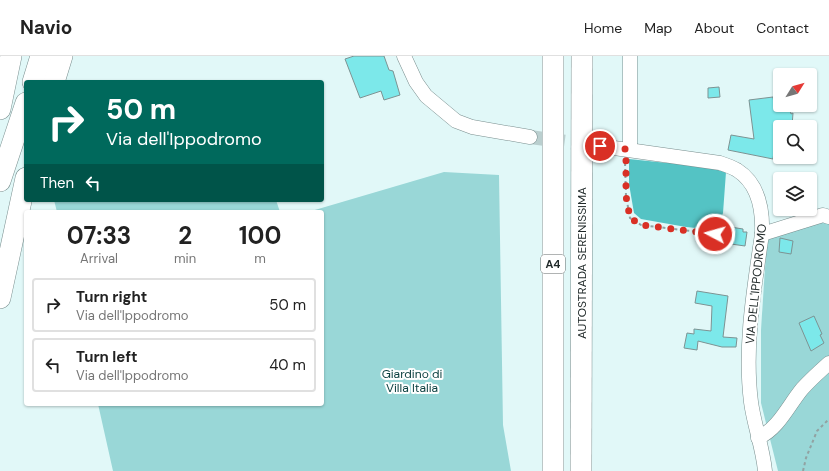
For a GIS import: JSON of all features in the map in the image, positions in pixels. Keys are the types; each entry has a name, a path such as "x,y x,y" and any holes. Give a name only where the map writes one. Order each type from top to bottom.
{"highway":[{"path":"0,109 11,56"},
{"path":"34,80 41,56"},
{"path":"55,80 62,56"},
{"name":"A4","path":"552,471 553,56"},
{"name":"AUTOSTRADA SERENISSIMA","path":"581,471 582,56"},
{"path":"0,181 24,109"},
{"path":"0,298 24,187"}],"street":[{"path":"404,56 416,82 426,96 446,113 487,124 496,130 530,136"},
{"path":"628,150 630,56"},
{"name":"VIA DELL'IPPODROMO","path":"600,146 720,163 738,171 752,185 760,204 763,219 750,331 748,366 751,402 765,471"},
{"path":"762,234 823,215 829,217"},
{"path":"758,438 767,434 781,418 802,389 829,363"}],"path":[{"path":"628,150 626,196 630,218 641,225 715,234"},
{"path":"803,471 806,458 817,431 829,419"}],"green space":[{"name":"Giardino di Villa Italia","path":"444,172 499,175 503,425 511,471 113,471 98,406 324,406 324,210 315,210"},
{"path":"54,202 277,202 279,210 56,210"},
{"path":"821,222 829,224 829,471 778,471 761,403 761,330 766,252 769,237"}],"shaded area":[{"path":"629,159 667,163 690,163 726,172 723,213 717,230 686,227 641,219 634,213 629,184"}],"building":[{"path":"354,56 384,56 389,70 393,71 400,95 384,100 381,91 360,98 345,59"},
{"path":"719,87 720,97 708,98 708,88"},
{"path":"773,97 773,112 793,113 792,120 773,120 773,159 728,150 731,135 754,139 749,100"},
{"path":"724,226 743,229 743,232 747,232 745,246 731,244 732,239 722,240"},
{"path":"780,238 793,241 791,254 779,252"},
{"path":"697,291 728,296 723,337 737,338 736,347 722,347 698,341 697,350 684,348 687,333 694,334 694,329 711,331 712,306 695,303"},
{"path":"814,316 822,334 820,335 824,343 811,351 799,323"}],"tunnel":[{"path":"530,137 589,145"}],"route":[{"path":"600,146 626,149 626,196 630,218 641,225 715,234"}]}
